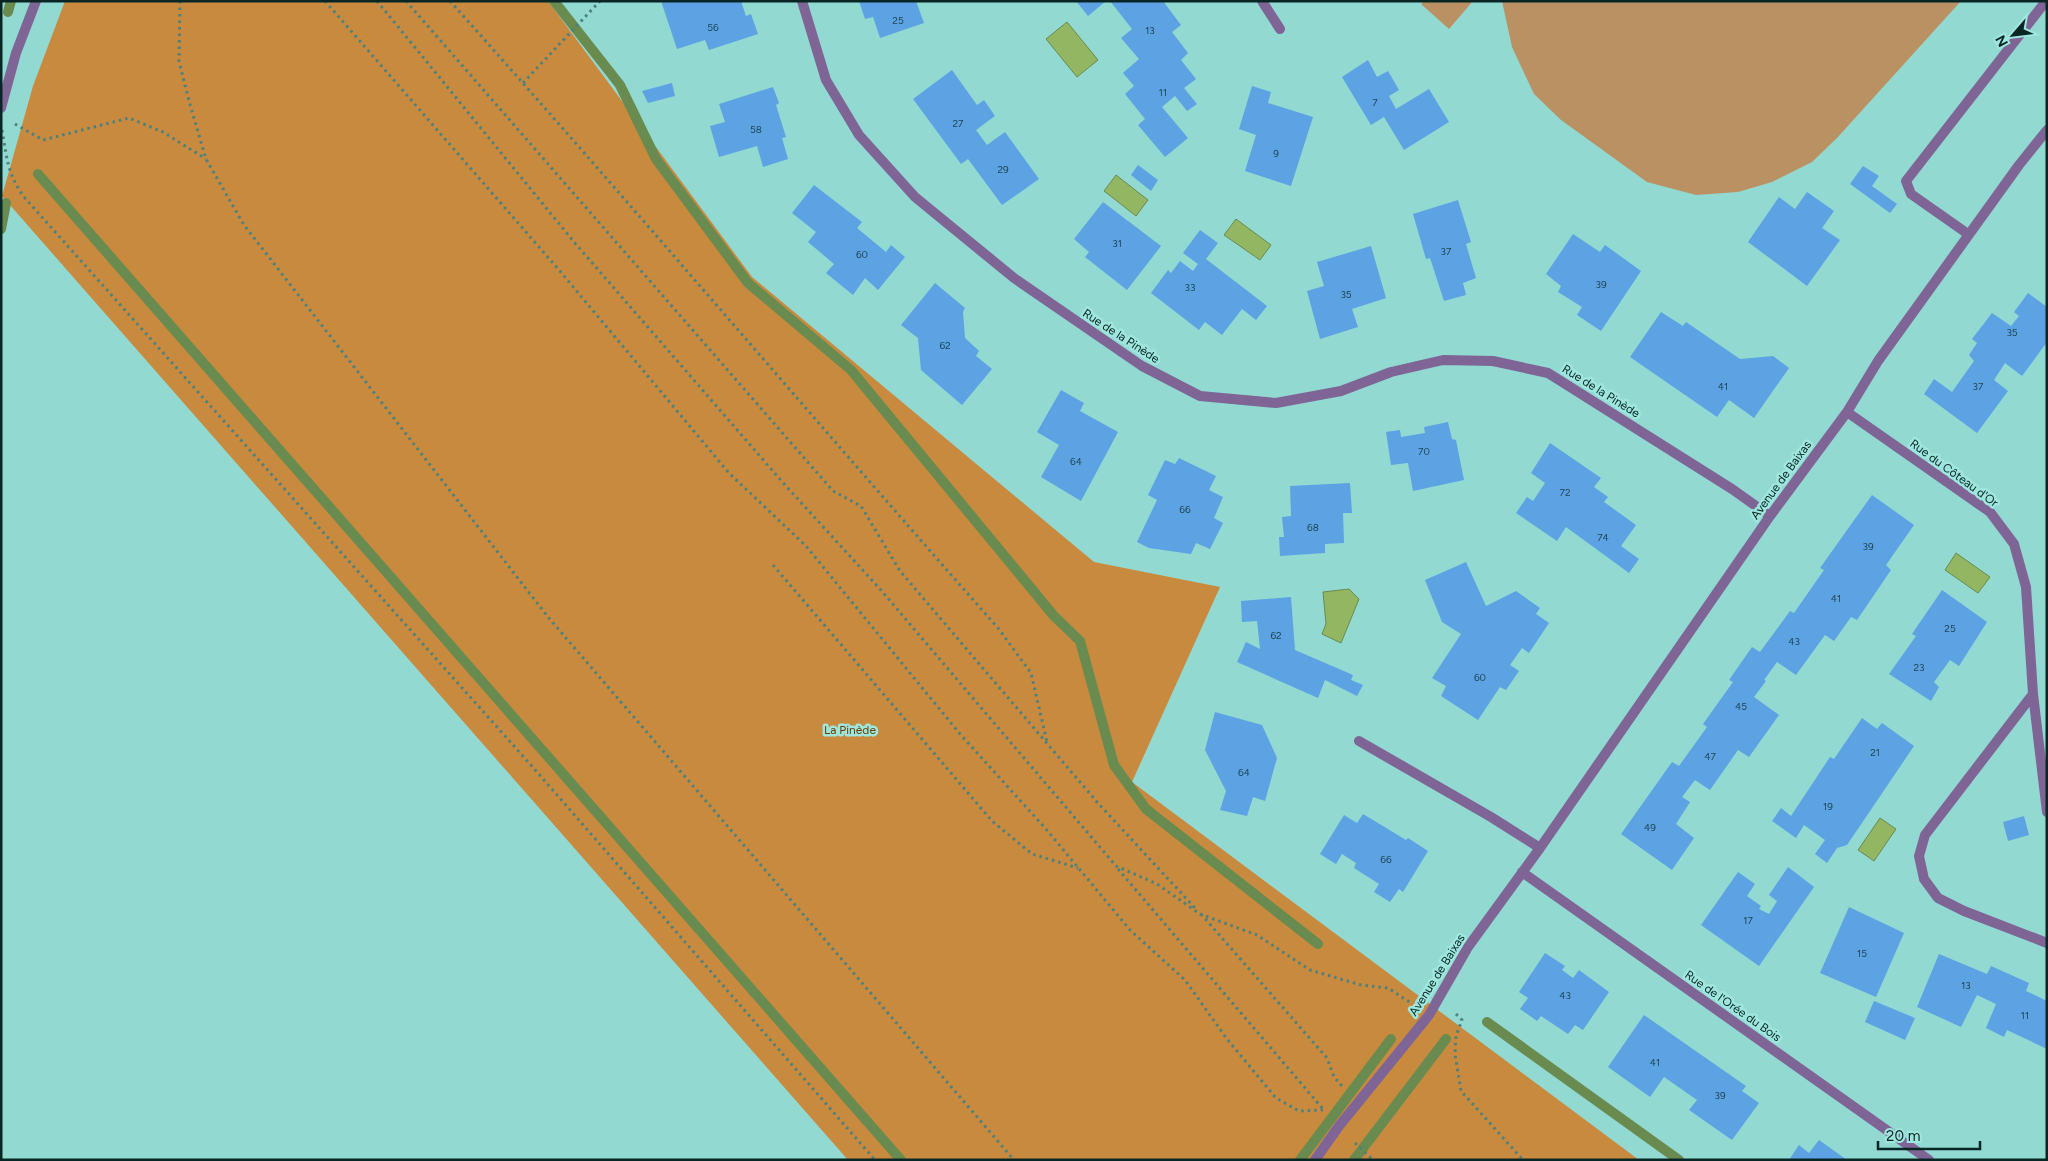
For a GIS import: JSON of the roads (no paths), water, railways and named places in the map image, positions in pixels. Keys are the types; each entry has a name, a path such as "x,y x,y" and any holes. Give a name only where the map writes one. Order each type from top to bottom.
{"street":[{"path":"1,108 16,53 36,1"},
{"name":"Rue de la Pinède","path":"802,1 826,80 859,135 915,196 1014,278 1142,366 1200,396 1276,403 1342,392 1391,372 1444,360 1492,361 1548,373 1732,489 1770,516"},
{"path":"1262,1 1280,29"},
{"path":"1968,234 1911,194 1906,181 2046,1"},
{"name":"Avenue de Baixas","path":"1314,1160 1338,1126 1429,1015 1468,947 1540,848 1770,516 1847,412 1878,361 1968,234 2047,130"},
{"name":"Rue du Côteau d'Or","path":"1847,412 1990,512 2014,544 2026,587 2033,694 2047,812"},
{"path":"2033,694 1926,835 1919,856 1924,879 1938,898 1964,911 2047,943"},
{"path":"1359,741 1491,817 1540,848"},
{"name":"Rue de l'Orée du Bois","path":"1522,872 1929,1160"}],"waterway":[{"path":"8,12 11,1"},
{"path":"554,1 620,85 656,159 748,283 851,370 1054,616 1080,641 1114,765 1146,809 1318,944"},
{"path":"38,174 901,1160"},
{"path":"1,229 6,203"},
{"path":"1487,1022 1679,1160"},
{"path":"1300,1160 1391,1039"},
{"path":"1354,1160 1446,1039"}],"park label":[{"name":"La Pinède","path":"850,730"}]}
